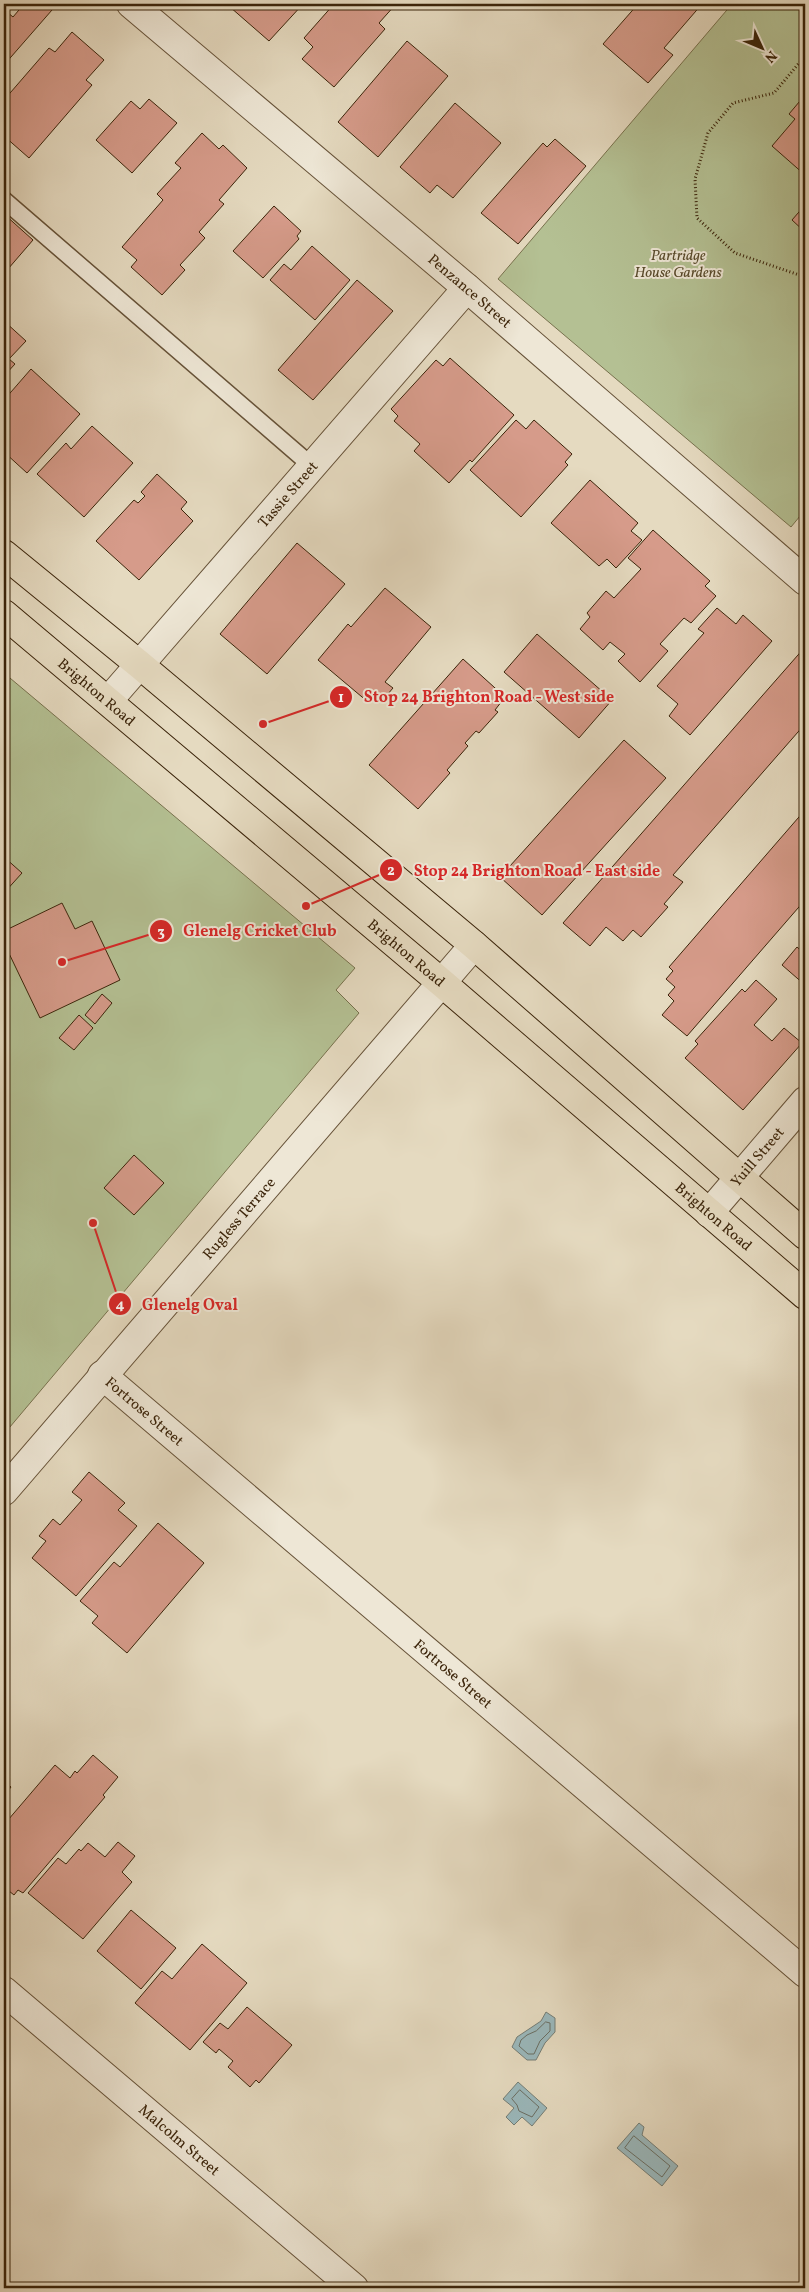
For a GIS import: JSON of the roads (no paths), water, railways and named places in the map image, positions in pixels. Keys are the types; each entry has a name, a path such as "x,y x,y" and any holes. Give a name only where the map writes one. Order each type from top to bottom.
{"main road":[{"path":"4,554 16,575 140,665 474,945 805,1235"},
{"name":"Brighton Road","path":"4,614 442,983 805,1296"}],"street":[{"name":"Penzance Street","path":"131,4 467,288 805,581"},
{"name":"Tassie Street","path":"108,701 313,468 467,288"},
{"name":"Rugless Terrace","path":"4,1492 102,1375 474,945"},
{"name":"Yuill Street","path":"709,1213 805,1101"},
{"name":"Fortrose Street","path":"102,1375 805,1973"},
{"name":"Malcolm Street","path":"4,1991 354,2288"}],"lane":[{"path":"4,200 313,468"}],"water":[{"path":"546,2012 555,2018 555,2032 545,2043 536,2060 527,2060 512,2047 517,2037 541,2021"},
{"path":"518,2082 547,2108 532,2126 522,2117 514,2125 506,2117 514,2108 503,2099"},
{"path":"639,2123 644,2127 642,2135 678,2166 662,2186 617,2148"}],"place":[{"name":"Stop 24 Brighton Road - West side","path":"263,724"},
{"name":"Stop 24 Brighton Road - East side","path":"306,906"},
{"name":"Glenelg Cricket Club","path":"62,962"},
{"name":"Glenelg Oval","path":"93,1223"}],"park label":[{"name":"Partridge House Gardens","path":"678,264"}]}
